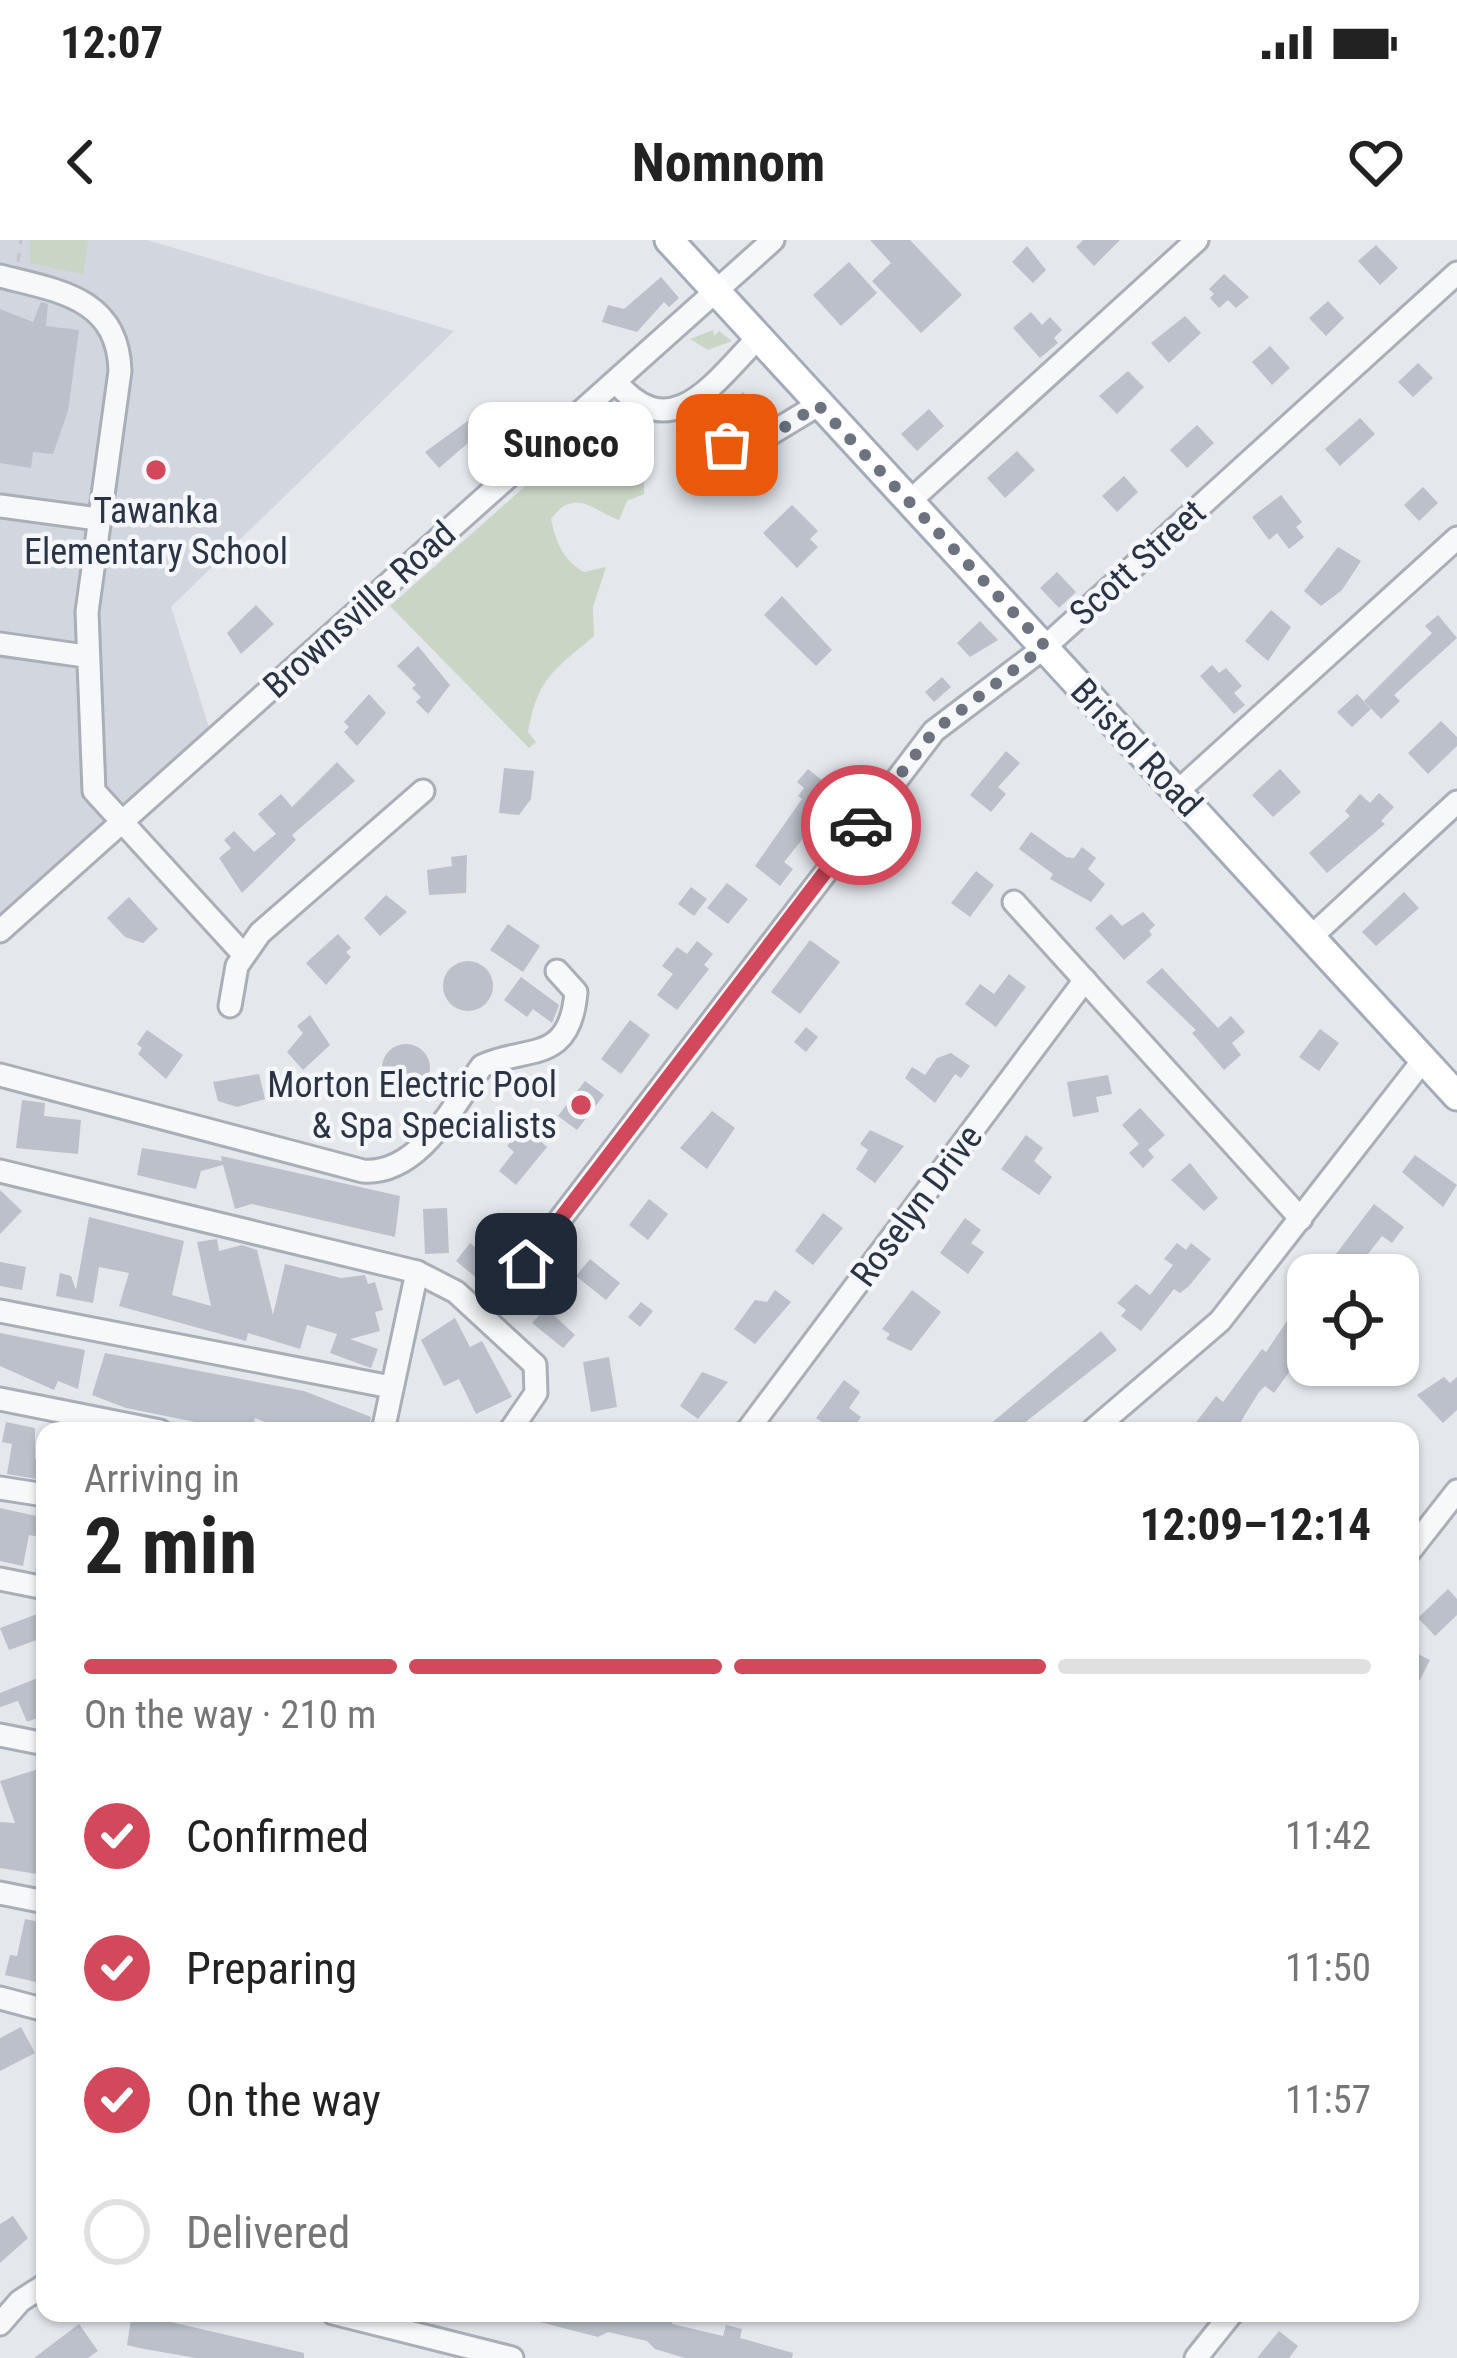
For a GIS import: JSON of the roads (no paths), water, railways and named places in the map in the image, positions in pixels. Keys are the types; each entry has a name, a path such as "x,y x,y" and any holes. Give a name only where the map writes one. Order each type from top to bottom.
{"main road":[{"name":"Bristol Road","path":"669,240 1457,1096"}],"street":[{"name":"Brownsville Road","path":"0,931 773,240"},
{"path":"909,502 1197,240"},
{"name":"Scott Street","path":"526,1264 915,752 955,711 1045,646 1457,273"},
{"path":"0,276 74,295 95,307 112,327 119,371 98,519 86,656 94,791 243,954"},
{"path":"616,382 631,400 656,410 692,405 758,338"},
{"path":"692,405 727,445 742,451 818,405"},
{"path":"0,506 98,519"},
{"path":"1178,791 1457,538"},
{"path":"0,644 86,656"},
{"path":"230,1006 243,954 423,791"},
{"path":"1312,937 1457,802"},
{"path":"1014,902 1301,1219"},
{"path":"0,1075 375,1172 417,1151 482,1066 545,1053 575,1002 576,992 557,971"},
{"name":"Roselyn Drive","path":"754,1422 1085,980"},
{"path":"1103,1422 1201,1342 1424,1060"},
{"path":"0,1171 416,1272 456,1292 510,1340 538,1376 532,1401 517,1422"},
{"path":"385,1422 416,1272"},
{"path":"0,1311 391,1387"},
{"path":"0,1400 114,1422"},
{"path":"0,1488 36,1494"},
{"path":"1419,1540 1457,1491"},
{"path":"0,1579 36,1586"},
{"path":"0,1735 36,1742"},
{"path":"0,1893 36,1900"},
{"path":"0,1998 36,2008"},
{"path":"0,2324 36,2291"},
{"path":"355,2322 416,2347 512,2358"},
{"path":"1196,2358 1225,2322"}],"place":[{"name":"Sunoco","path":"727,445"},
{"name":"Tawanka Elementary School","path":"156,470"},
{"name":"Morton Electric Pool & Spa Specialists","path":"581,1105"}]}
